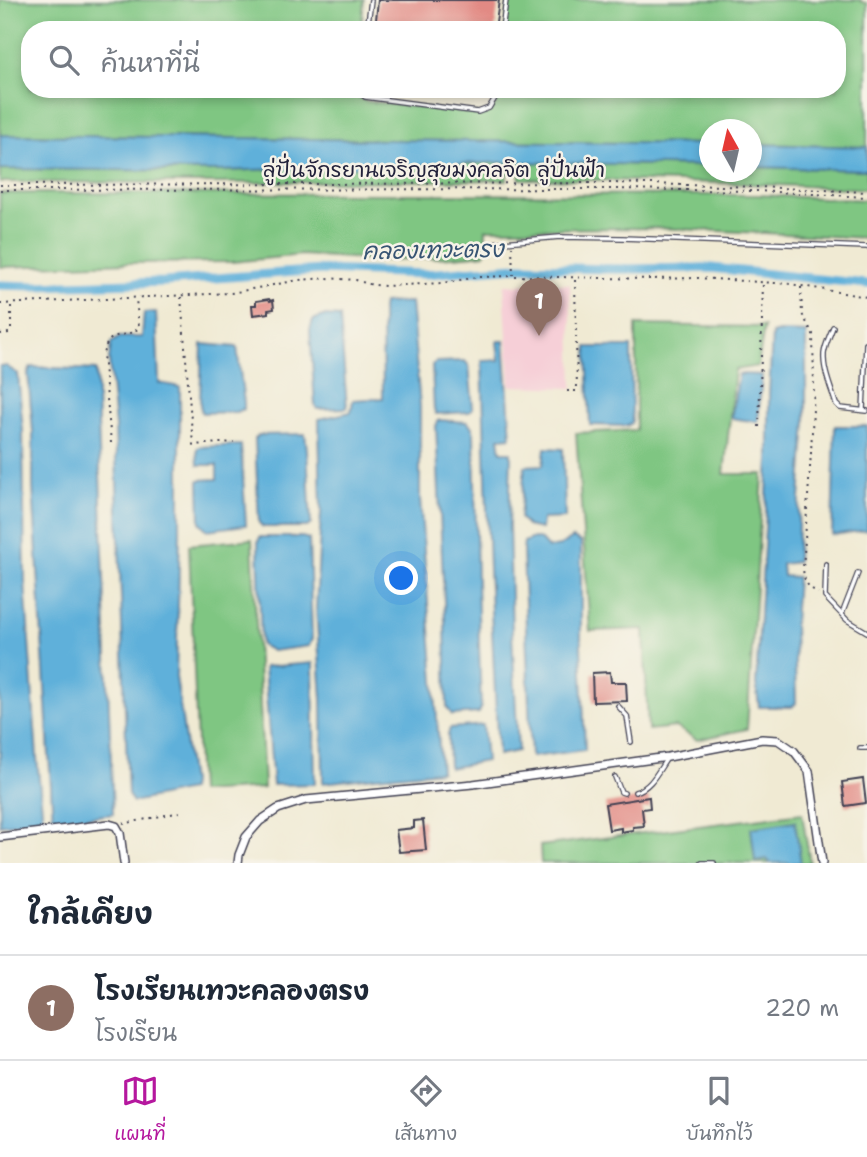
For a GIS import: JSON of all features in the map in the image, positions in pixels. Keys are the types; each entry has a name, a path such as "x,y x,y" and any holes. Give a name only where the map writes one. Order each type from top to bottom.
{"street":[{"path":"238,863 246,837 260,821 278,809 306,800 473,784 632,757 668,757 762,738 778,740 794,751 809,771 822,863"},
{"path":"0,838 109,824 116,826 120,833 124,863"}],"lane":[{"path":"368,21 371,0"},
{"path":"503,21 506,0"},
{"path":"373,98 478,112 489,108 495,98"},
{"path":"492,243 560,237 867,247"},
{"path":"833,327 824,356 835,404 840,408 865,411 866,344"},
{"path":"826,565 825,597 847,620 867,632"},
{"path":"842,614 858,573"},
{"path":"618,706 627,716 631,742"},
{"path":"860,748 867,748"},
{"path":"635,792 649,785 668,757"},
{"path":"615,777 619,789 624,793"},
{"path":"702,863 715,863"}],"path":[{"name":"ลู่ปั่นจักรยานเจริญสุขมงคลจิต ลู่ปั่นฟ้า","path":"0,185 612,183 867,192"},
{"path":"0,190 612,189 758,191 867,197"},
{"path":"513,252 513,275"},
{"path":"0,304 231,293 299,280 327,278 385,286 513,275 698,278 763,282 867,297"},
{"path":"567,391 578,391 575,278"},
{"path":"760,427 763,282"},
{"path":"801,286 802,314 813,334 814,387 803,577 808,587 825,597"},
{"path":"180,296 192,445 234,442"},
{"path":"111,443 103,354 113,336 130,333 139,328 136,298"},
{"path":"0,334 11,331 11,304"},
{"path":"116,826 180,812"}],"shaded area":[{"path":"570,284 573,388 510,386 504,285"}],"green space":[{"path":"0,0 364,0 362,21 21,21 21,98 359,98 365,101 482,114 493,108 497,98 846,98 846,21 506,21 508,0 861,0 867,3 867,147 762,144 762,119 699,119 699,144 0,135"},
{"path":"517,162 699,166 699,182 762,182 762,167 867,170 867,189 520,179 519,173 507,173 507,180 0,182 0,169 219,171"},
{"path":"0,193 757,195 867,200 867,238 657,228 486,229 485,254 453,257 381,260 302,255 232,262 0,267"},
{"path":"636,325 764,327 758,366 735,370 724,474 763,474 747,729 697,740 676,727 648,730 644,629 590,631 576,433 636,430"},
{"path":"252,539 264,788 199,792 189,545"},
{"path":"802,813 810,863 541,863 540,846"}],"water":[{"path":"0,135 699,144 699,166 517,162 219,171 0,169"},
{"path":"762,144 867,147 867,170 762,167"},
{"path":"411,302 420,406 420,499 441,771 323,783 322,699 316,608 321,512 319,419 351,412 353,400 383,398 383,303"},
{"path":"156,312 159,383 180,387 176,677 191,782 190,790 133,802 128,795 115,427 109,360 111,343 120,337 142,337 144,313"},
{"path":"323,316 340,317 347,408 317,409 315,405 310,330 313,320"},
{"path":"806,333 806,422 797,562 782,564 783,576 797,577 794,624 796,703 792,707 759,707 756,683 769,460 772,334"},
{"path":"497,341 504,341 511,437 499,438 501,452 511,452 509,526 518,751 498,755 482,361 499,360"},
{"path":"202,344 237,347 244,409 236,412 202,413"},
{"path":"587,347 631,347 632,423 627,426 590,425"},
{"path":"465,361 469,366 473,408 469,412 436,414 432,365 436,362"},
{"path":"0,366 6,366 18,374 23,431 25,582 43,821 0,825"},
{"path":"31,367 96,370 113,814 53,821 33,487 33,432 28,373"},
{"path":"739,374 762,375 758,422 731,418"},
{"path":"439,420 467,422 474,434 479,713 452,715 447,707 436,426"},
{"path":"835,426 867,426 867,530 832,535"},
{"path":"305,434 311,524 307,527 263,527 259,523 255,439 259,435"},
{"path":"241,445 246,525 207,530 200,522 199,480 217,479 217,465 198,465 197,449"},
{"path":"545,448 563,449 565,518 542,519 541,529 527,526 520,518 525,466 543,465"},
{"path":"260,537 309,539 312,639 309,646 272,651 261,645"},
{"path":"533,538 541,540 548,548 560,546 573,538 581,542 585,750 531,757 523,550 524,542"},
{"path":"313,663 315,784 273,785 264,667"},
{"path":"483,725 486,761 449,768 450,728"},
{"path":"795,821 801,863 770,863 767,859 755,861 751,828"}],"building":[{"path":"378,0 499,0 496,21 376,21"},
{"path":"273,300 274,309 268,310 268,313 253,315 252,305 256,305 256,301"},
{"path":"610,672 611,682 626,682 627,701 593,702 592,673"},
{"path":"863,779 866,803 845,806 842,782"},
{"path":"649,797 650,808 642,809 644,826 621,832 621,828 609,830 605,804"},
{"path":"423,820 426,850 399,852 396,830 414,828 414,821"}],"waterway":[{"name":"คลองเทวะตรง","path":"0,285 164,282 322,270 425,274 517,267 711,268 867,284"}],"place":[{"name":"โรงเรียนเทวะคลองตรง","path":"539,336"}]}
